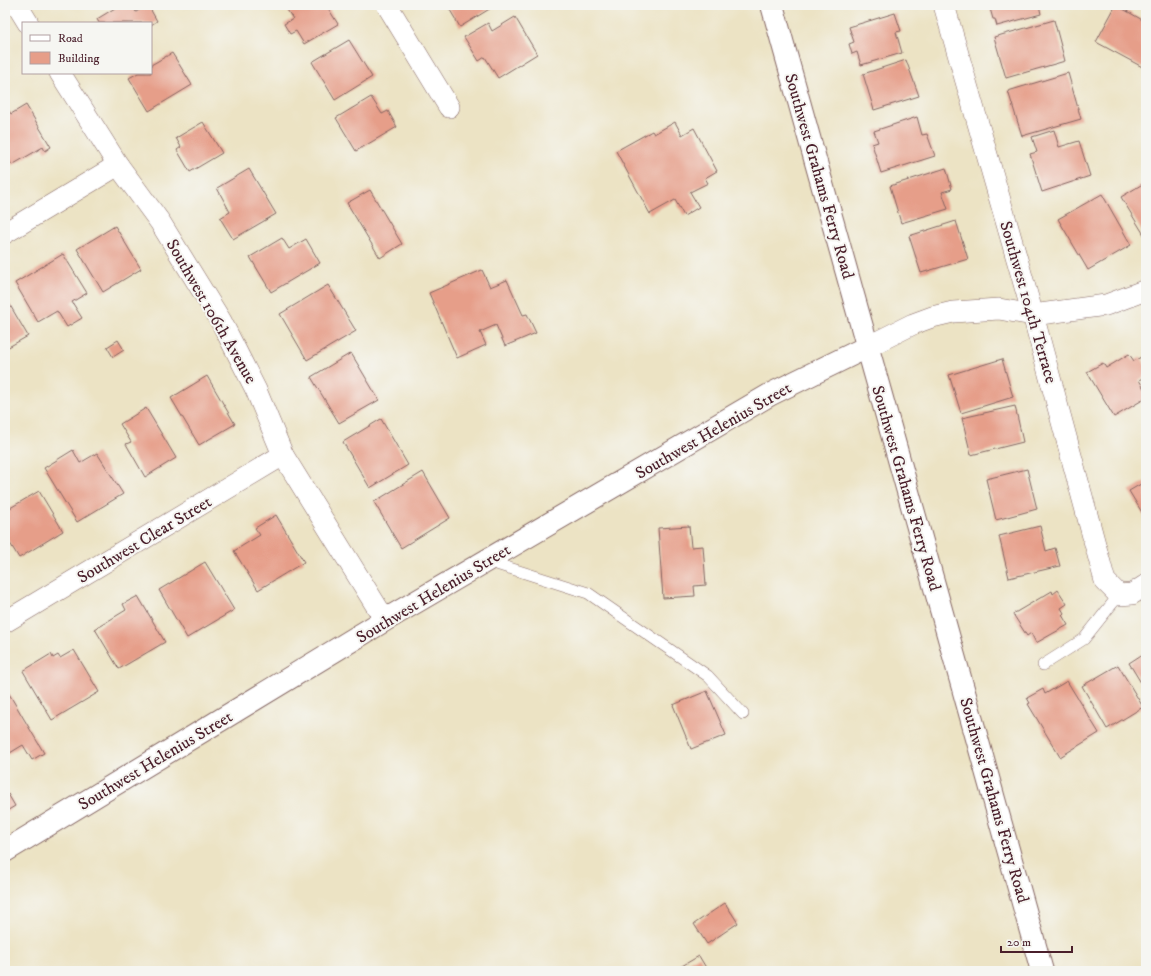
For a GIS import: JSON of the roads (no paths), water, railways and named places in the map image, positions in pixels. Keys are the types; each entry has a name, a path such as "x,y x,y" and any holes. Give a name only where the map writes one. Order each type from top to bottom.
{"street":[{"path":"17,5 27,22"},
{"path":"387,5 449,107"},
{"name":"Southwest Grahams Ferry Road","path":"772,5 1000,816 1042,971"},
{"name":"Southwest 104th Terrace","path":"944,5 1033,315 1105,581 1120,595"},
{"name":"Southwest 106th Avenue","path":"61,74 118,165 160,222 221,321 256,390 283,455 385,620"},
{"path":"5,233 118,165"},
{"path":"867,347 913,324 932,317 953,312 999,309 1033,315 1106,305 1146,290"},
{"name":"Southwest Helenius Street","path":"5,851 385,620 771,394 867,347"},
{"name":"Southwest Clear Street","path":"5,622 283,455"},
{"path":"1120,595 1132,594 1146,585"}],"lane":[{"path":"486,561 588,593 708,676 743,714"},
{"path":"1043,665 1084,640 1120,595"}]}
